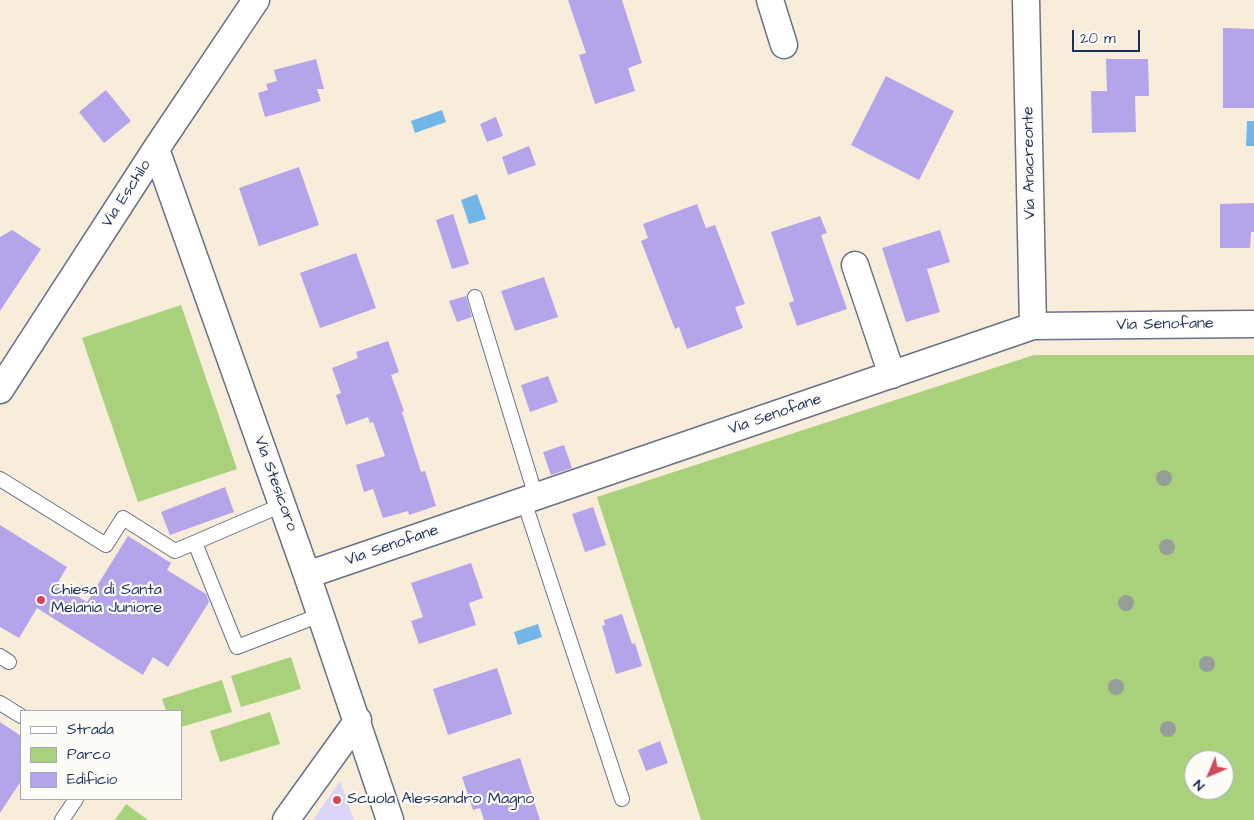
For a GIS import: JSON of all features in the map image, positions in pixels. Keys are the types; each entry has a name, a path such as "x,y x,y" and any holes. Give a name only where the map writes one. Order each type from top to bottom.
{"street":[{"name":"Via Eschilo","path":"0,390 256,0"},
{"path":"770,0 784,45"},
{"name":"Via Anacreonte","path":"1026,0 1033,326"},
{"name":"Via Stesicoro","path":"156,150 358,720 390,820"},
{"path":"854,265 892,375"},
{"name":"Via Senofane","path":"307,575 1033,326 1254,324"},
{"path":"286,820 358,720"}],"lane":[{"path":"474,297 530,499 622,799"},
{"path":"0,479 106,545 123,518 175,551 282,505"},
{"path":"195,543 237,647 320,615"},
{"path":"0,703 20,715"},
{"path":"62,820 75,800"}],"shaded area":[{"name":"Scuola Alessandro Magno","path":"340,781 354,820 313,820"}],"green space":[{"path":"181,305 237,469 138,502 82,338"},
{"path":"1034,355 1254,355 1254,820 701,820 597,497"},
{"path":"291,657 301,689 241,707 231,676"},
{"path":"222,680 232,712 182,727 182,710 166,710 162,699"},
{"path":"270,712 280,744 220,762 210,731"},
{"path":"126,804 148,820 115,820"}],"water":[{"path":"442,110 446,122 415,133 411,121"},
{"path":"1247,121 1254,121 1254,146 1246,146"},
{"path":"477,194 486,219 469,224 461,200"},
{"path":"538,624 542,637 518,645 514,632"}],"building":[{"path":"568,0 622,0 642,63 628,68 635,91 595,104 579,55 586,53"},
{"path":"1223,28 1254,29 1254,108 1223,108"},
{"path":"316,59 324,89 317,89 321,101 265,117 258,93 268,90 266,84 277,81 274,70"},
{"path":"1106,59 1148,59 1149,96 1135,96 1136,132 1092,133 1091,91 1107,91"},
{"path":"886,76 954,111 919,180 851,145"},
{"path":"106,90 131,121 104,143 79,112"},
{"path":"496,117 503,136 487,142 480,124"},
{"path":"529,146 536,165 508,175 502,157"},
{"path":"299,167 319,225 259,246 239,188"},
{"path":"1254,203 1254,232 1251,232 1250,248 1220,248 1220,204"},
{"path":"697,204 706,228 715,225 745,304 735,307 743,328 687,349 679,327 675,329 641,241 648,238 643,224"},
{"path":"453,214 469,264 452,269 436,220"},
{"path":"820,216 827,233 821,235 847,309 797,326 789,303 794,301 771,232"},
{"path":"12,230 41,249 0,311 0,237"},
{"path":"940,230 950,262 927,269 940,312 906,322 882,248"},
{"path":"356,253 376,308 320,328 300,273"},
{"path":"544,277 558,317 515,331 501,291"},
{"path":"466,296 472,317 457,322 449,301"},
{"path":"388,341 399,372 391,375 404,411 402,412 421,472 425,471 436,506 409,515 408,511 383,518 373,489 364,492 356,465 385,456 373,422 370,423 368,417 346,425 336,395 341,393 332,368 358,358 356,352"},
{"path":"548,376 558,402 530,412 521,385"},
{"path":"564,445 572,468 551,475 543,452"},
{"path":"225,487 234,512 170,535 161,512"},
{"path":"593,507 606,545 585,552 572,514"},
{"name":"Chiesa di Santa Melania Juniore","path":"0,525 67,567 57,584 87,602 128,536 171,563 167,570 206,594 209,602 168,667 153,657 143,675 37,608 19,638 0,627"},
{"path":"471,563 483,598 469,603 476,625 419,644 411,621 423,617 411,583"},
{"path":"622,614 632,644 635,643 642,666 616,674 602,626 605,625 604,620"},
{"path":"497,668 512,714 448,735 433,689"},
{"path":"0,722 20,735 20,783 0,813"},
{"path":"660,741 668,763 646,771 638,750"},
{"path":"520,758 540,820 484,820 480,808 473,810 462,777"}],"place":[{"name":"Chiesa di Santa Melania Juniore","path":"41,600"},
{"name":"Scuola Alessandro Magno","path":"337,800"}]}
